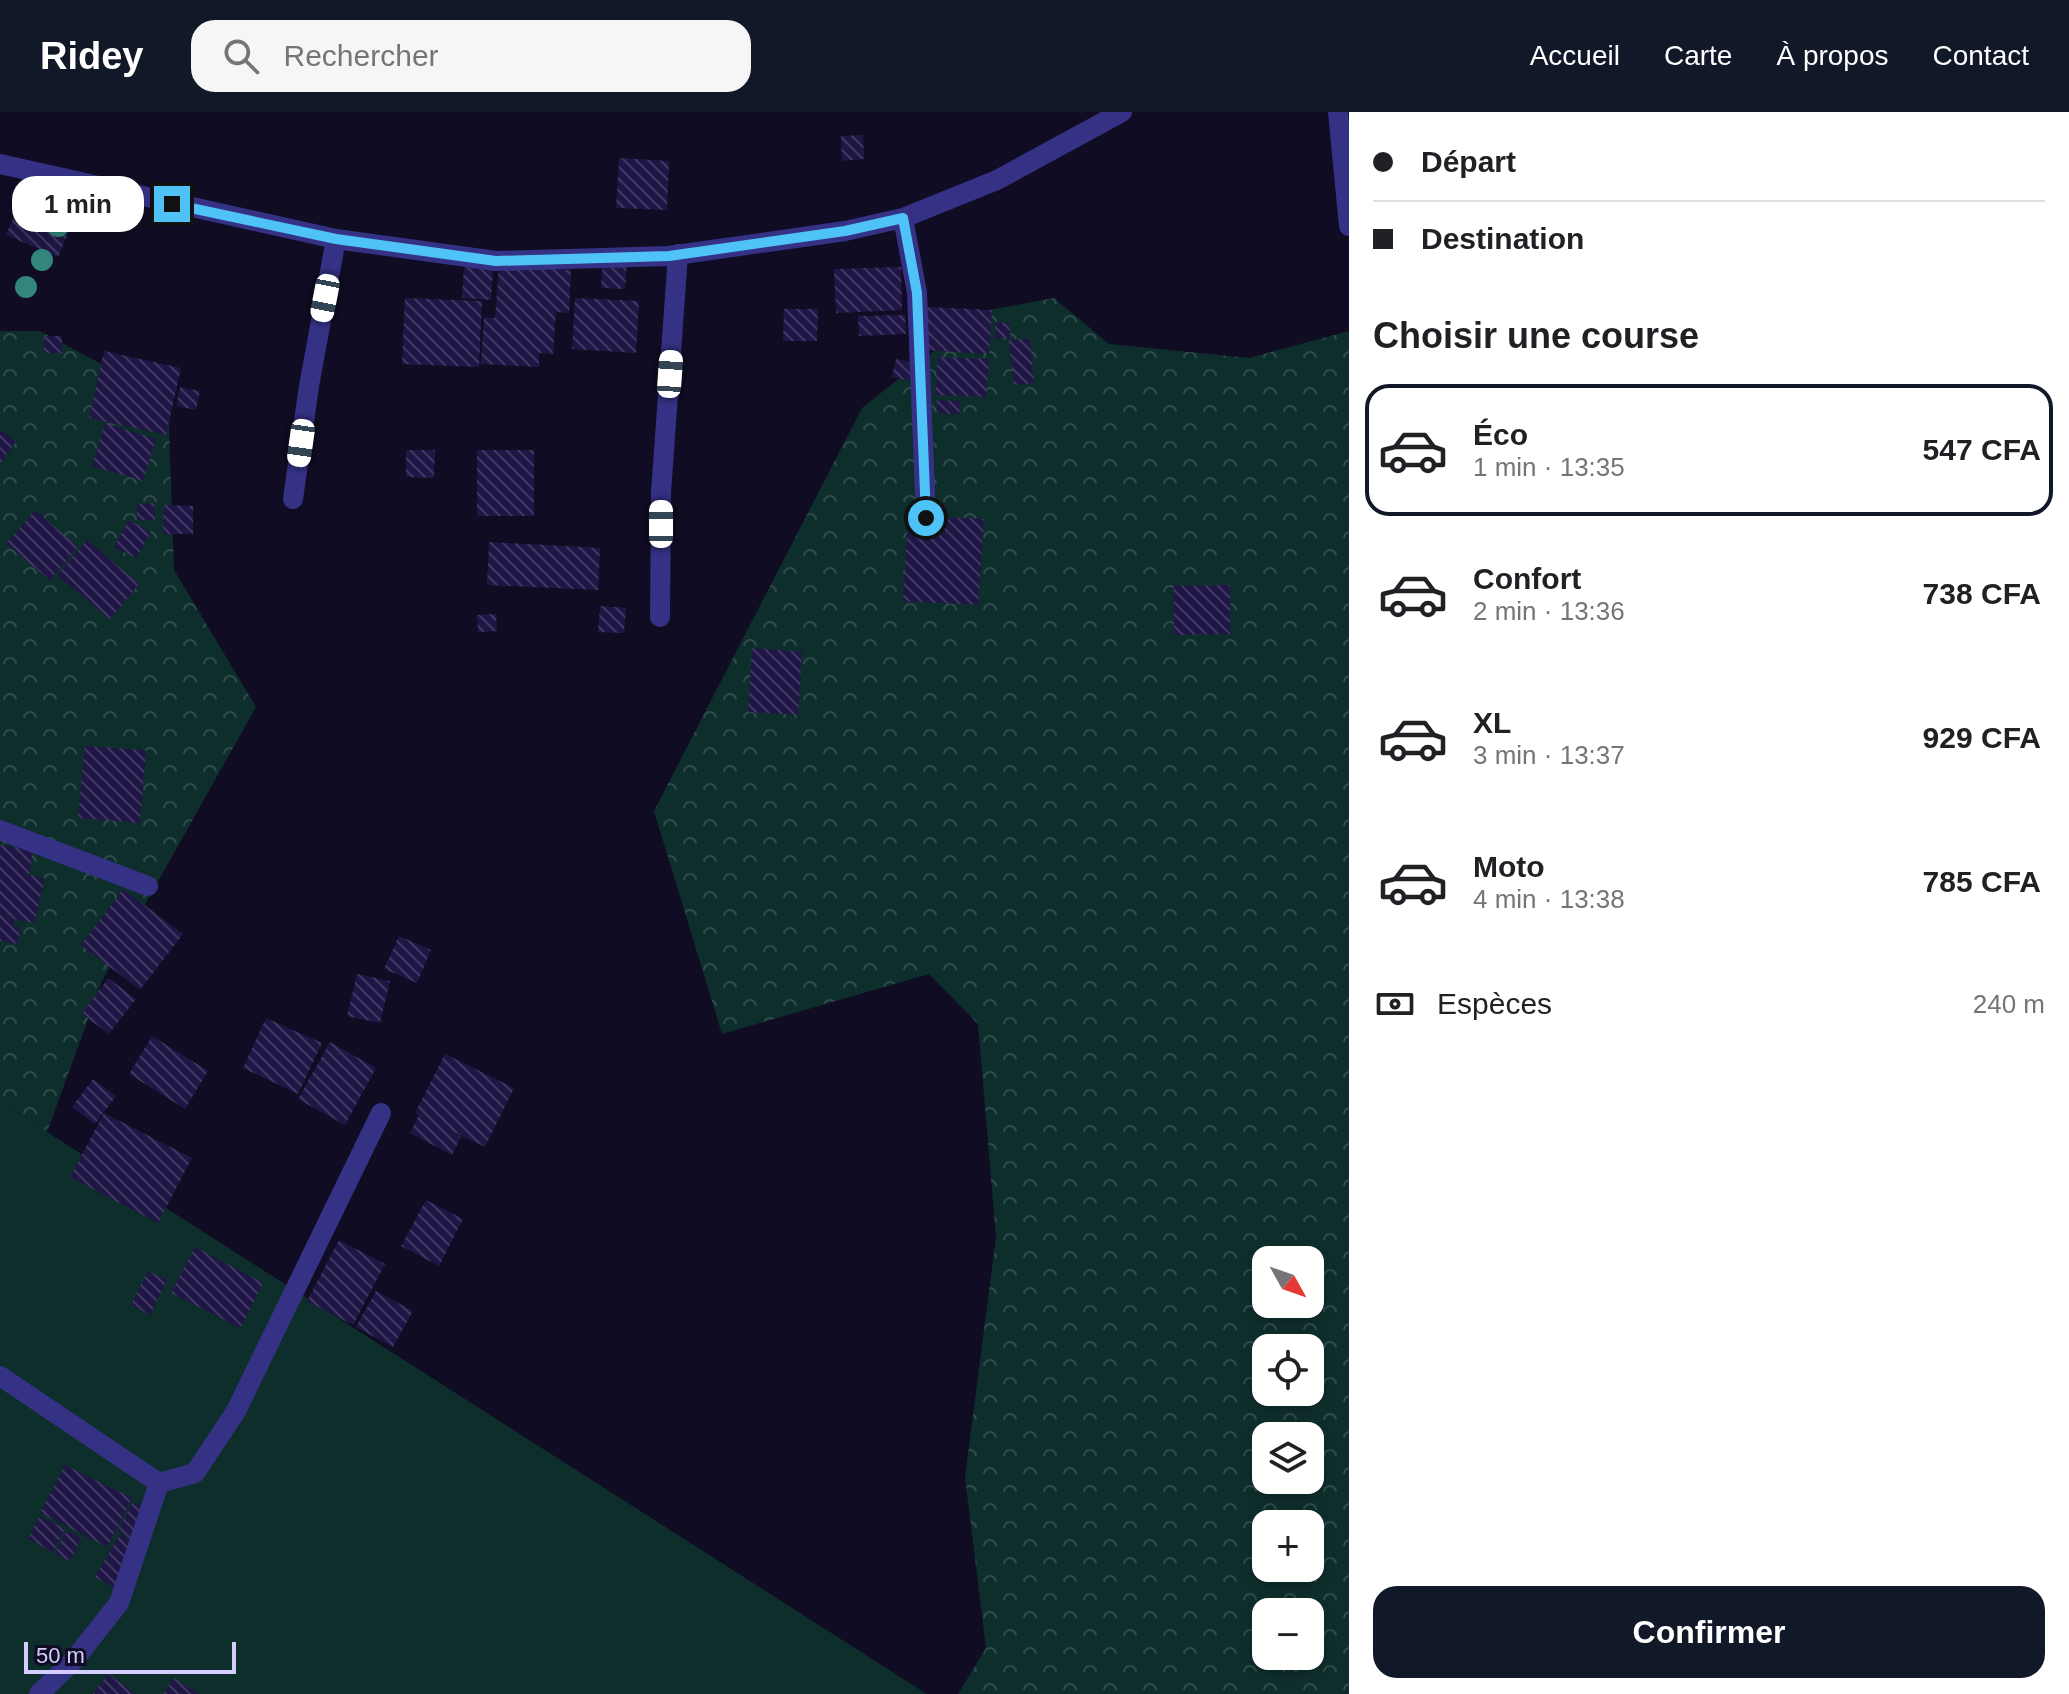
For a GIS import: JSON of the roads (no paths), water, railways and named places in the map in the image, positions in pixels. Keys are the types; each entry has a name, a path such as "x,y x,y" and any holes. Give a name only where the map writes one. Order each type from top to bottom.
{"street":[{"path":"0,164 336,239 496,261 678,254 845,231 903,218 997,180 1122,112"},
{"path":"1338,112 1349,226"},
{"path":"903,218 917,293 926,518"},
{"path":"293,499 309,386 336,239"},
{"path":"660,617 661,493 678,254"},
{"path":"0,830 148,886"},
{"path":"0,1376 159,1483 195,1473 236,1411 381,1113"},
{"path":"39,1694 74,1660 119,1603 159,1483"}]}
